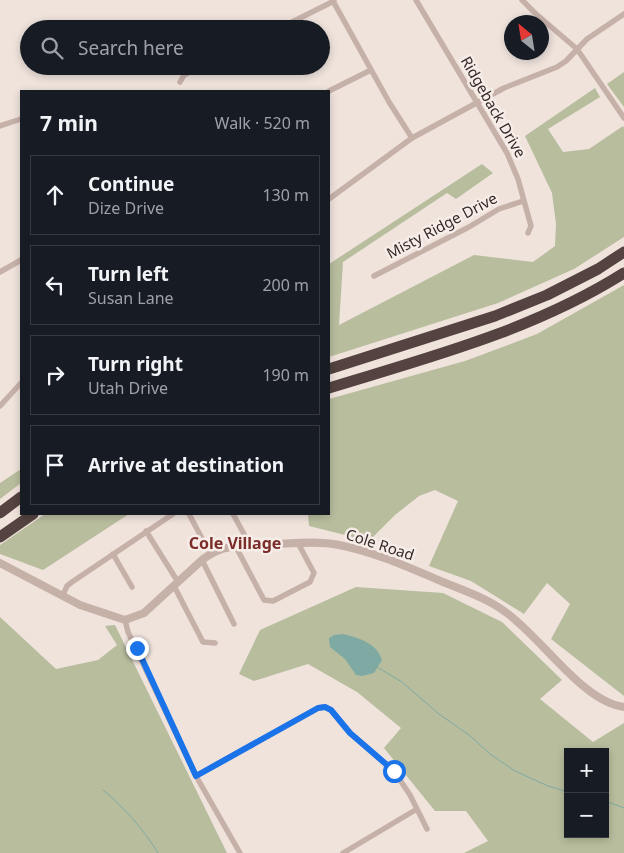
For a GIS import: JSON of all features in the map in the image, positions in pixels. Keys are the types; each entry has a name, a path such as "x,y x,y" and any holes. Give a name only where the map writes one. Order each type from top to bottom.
{"highway":[{"path":"330,369 495,316 547,295 598,269 624,252"},
{"path":"330,388 476,342 522,325 566,306 624,273"},
{"path":"0,513 20,498"},
{"path":"0,537 32,515"}],"street":[{"name":"Ridgeback Drive","path":"416,0 507,153 518,179 531,226 528,233"},
{"path":"522,0 577,49 624,118"},
{"path":"296,20 334,1 371,70 412,138"},
{"path":"330,198 412,138 510,85 558,67 588,39 624,14"},
{"path":"330,90 371,70"},
{"path":"180,82 186,75"},
{"path":"0,126 20,119"},
{"name":"Misty Ridge Drive","path":"374,276 469,227 498,209 523,201"},
{"path":"0,272 20,261"},
{"path":"0,406 20,384"},
{"path":"62,595 67,586 171,515"},
{"path":"190,515 206,546"},
{"path":"234,515 250,545"},
{"path":"146,531 177,583 203,642 214,643"},
{"name":"Cole Road","path":"126,620 144,613 202,560 222,549 250,545 300,546 325,544 348,547 428,576 492,604 513,617 599,698 612,705 624,707"},
{"path":"236,547 264,600 273,601 310,582 314,573 300,546"},
{"path":"114,554 132,587"},
{"path":"202,560 234,624"},
{"path":"0,563 80,604 126,620 128,632 196,776 240,853"},
{"path":"196,776 318,708 325,707 331,710 350,733 394,771 427,829"},
{"path":"343,853 417,809"}],"green space":[{"path":"624,72 624,107 607,84"},
{"path":"595,88 600,97 548,129 563,152 589,149 623,126 624,237 574,269 498,303 330,357 330,263 482,164 493,173 456,199 447,193 343,262 339,325 474,255 533,262 555,246 556,224 552,193 525,136"},
{"path":"624,285 624,696 551,639 570,604 547,583 524,614 471,581 429,566 458,501 435,490 419,496 395,515 369,541 309,526 308,515 330,515 330,399 465,361 537,334"},
{"path":"20,470 20,484 0,499 0,483"},
{"path":"44,515 127,515 43,570 0,554 0,545"},
{"path":"356,587 443,593 502,622 562,680 540,699 593,742 624,723 624,853 464,853 488,841 466,811 435,811 384,748 401,728 357,692 308,664 254,681 239,674 260,630"},
{"path":"0,617 56,669 98,660 117,645 105,626 115,625 227,853 0,853"}],"water":[{"path":"343,634 367,642 380,654 382,660 374,673 362,676 356,675 345,659 330,647 329,638 334,635"}],"waterway":[{"path":"377,667 402,682 439,714 515,771 548,786 564,791"},
{"path":"103,790 133,819 158,853"},
{"path":"609,802 624,808"}],"district":[{"name":"Cole Village","path":"235,543"}],"route":[{"path":"137,648 196,776 318,708 325,707 331,710 350,733 394,771"}]}
